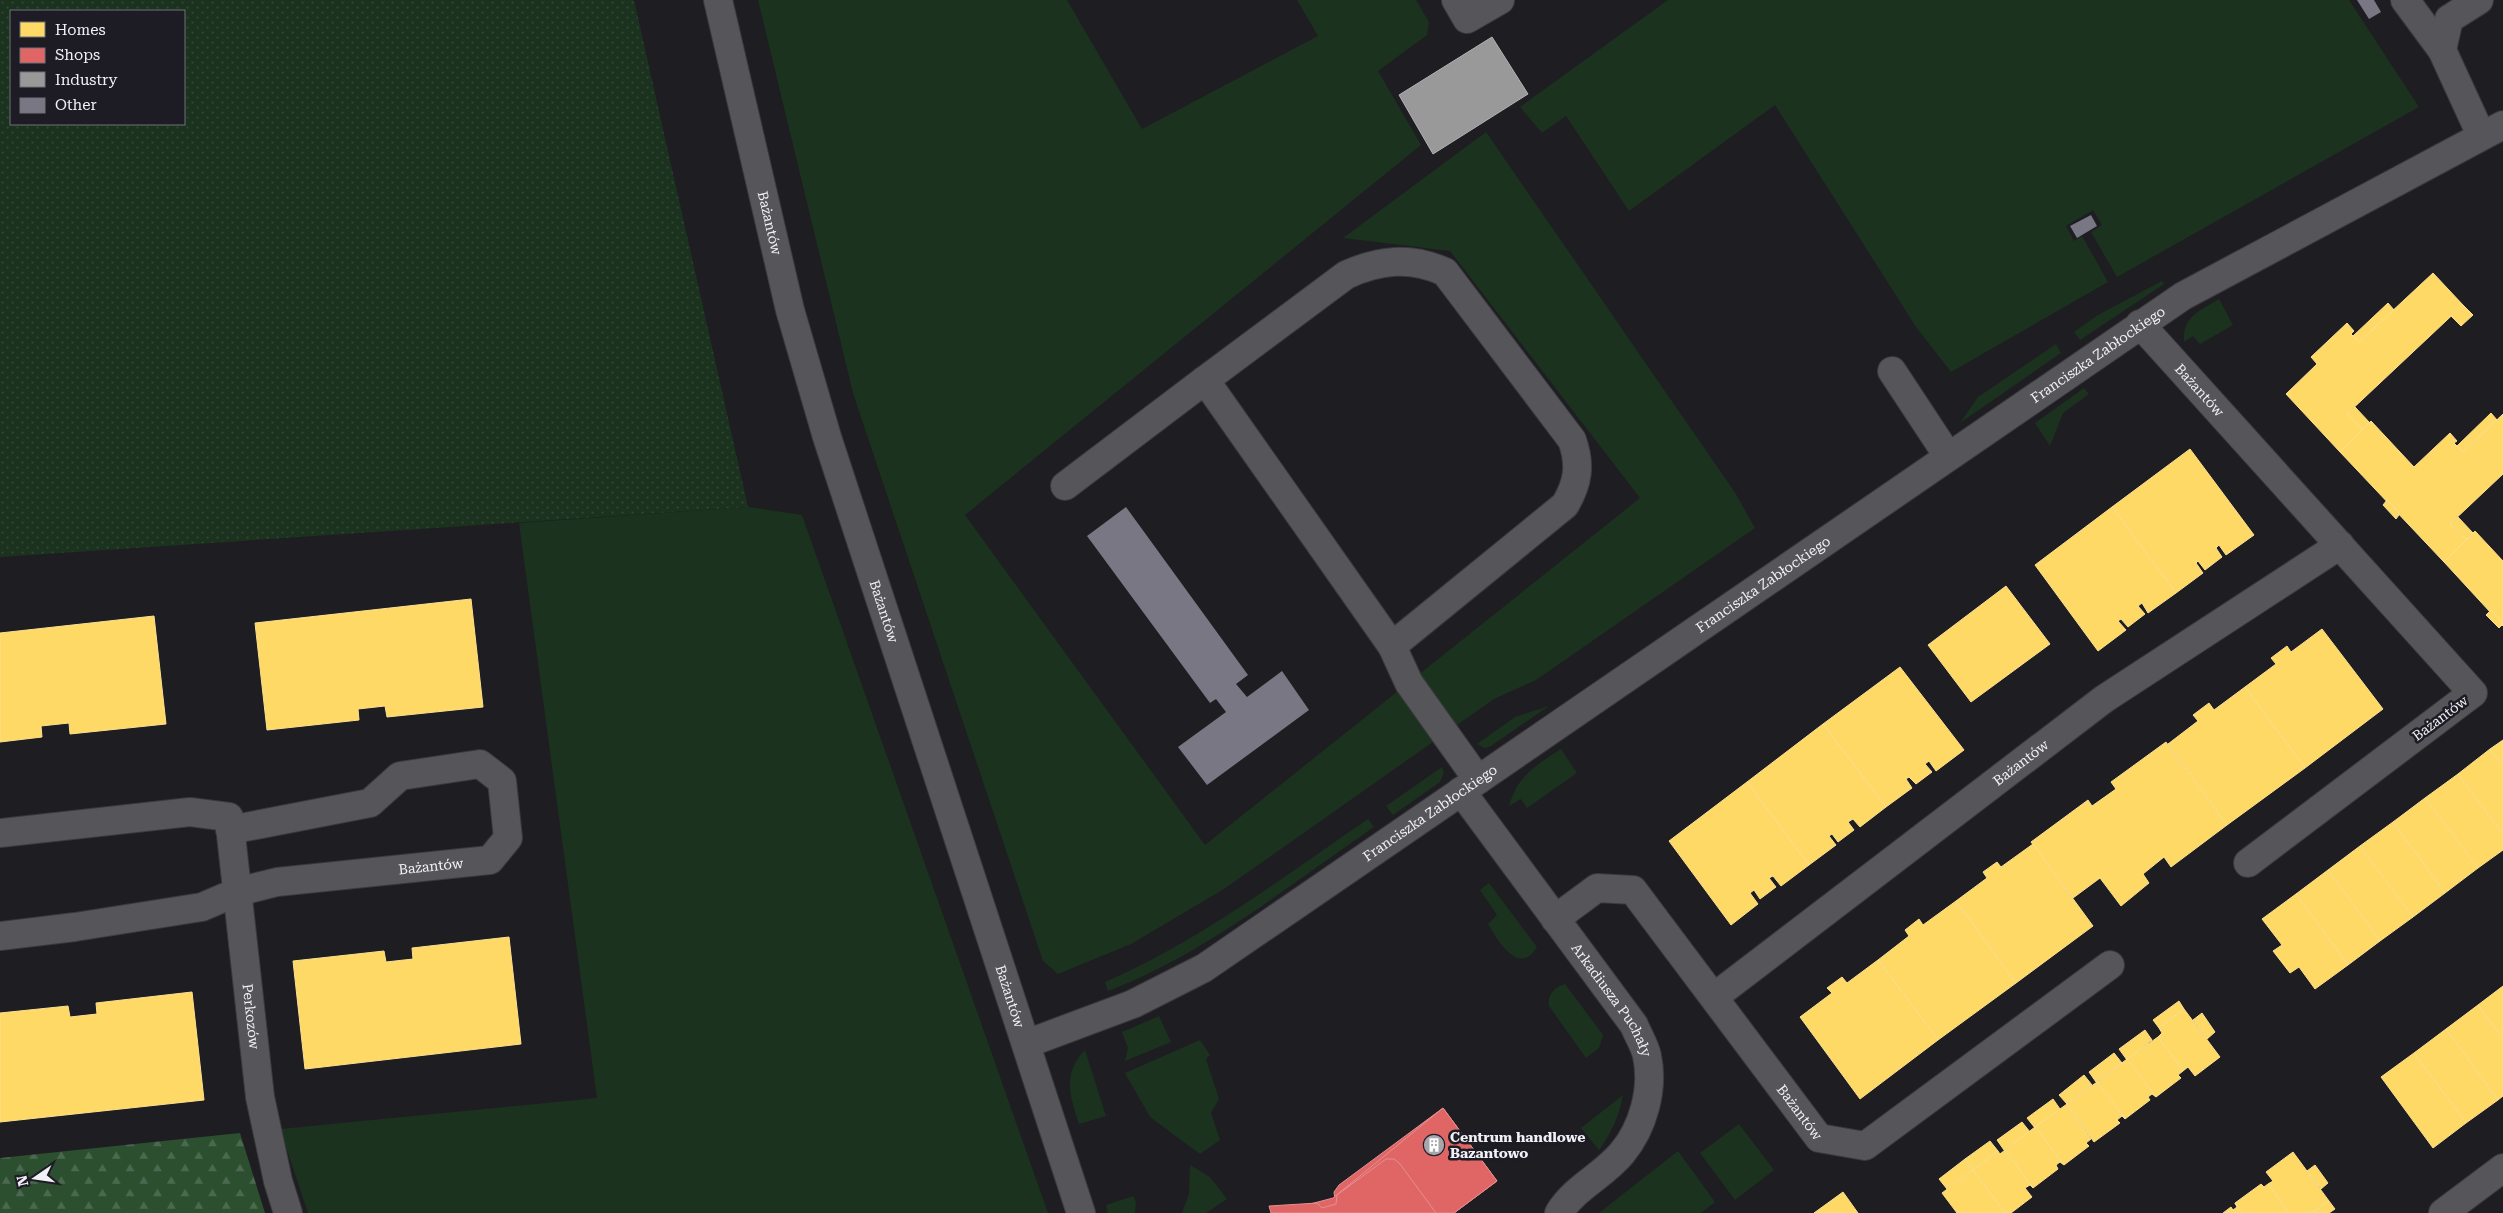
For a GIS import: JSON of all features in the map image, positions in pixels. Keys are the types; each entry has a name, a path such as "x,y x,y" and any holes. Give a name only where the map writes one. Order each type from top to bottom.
{"street":[{"name":"Bażantów","path":"718,0 790,310 827,437 1081,1213"},
{"path":"1456,0 1467,19 1500,0"},
{"path":"2405,0 2442,50 2492,130"},
{"path":"2442,50 2449,19 2479,0"},
{"name":"Franciszka Zabłockiego","path":"1026,1044 1133,1004 1204,968 2183,296 2492,130"},
{"path":"1065,486 1346,275 1365,266 1382,262 1400,261 1418,263 1445,272 1572,440 1578,465 1577,480 1565,504 1392,646"},
{"name":"Bażantów","path":"2140,324 2473,694 2248,863"},
{"path":"1892,371 1948,456"},
{"name":"Arkadiusza Puchały","path":"1205,380 1392,646 1409,683 1470,785 1555,919 1634,1025 1647,1056 1649,1091 1641,1123 1622,1153 1568,1198 1559,1213"},
{"name":"Bażantów","path":"1714,997 2104,699 2340,545"},
{"name":"Bażantów","path":"0,833 190,812 230,823 370,803 400,776 480,764 502,781 508,838 490,860 277,882 237,892 202,907 75,927 0,936"},
{"name":"Perkozów","path":"230,823 260,1097 278,1181 288,1213"},
{"name":"Bażantów","path":"1555,919 1597,888 1633,890 1819,1138 1865,1146 2110,965"},
{"path":"2443,1213 2503,1168"}],"green space":[{"path":"0,0 634,0 748,507 0,557"},
{"path":"758,0 1067,0 1142,129 1318,36 1297,0 1416,0 1429,22 1427,35 1378,71 1421,145 965,515 1205,845 1640,498 1450,251 1343,238 1486,132 1736,494 1755,528 1536,680 1494,699 1224,889 1131,944 1058,974 1043,961 853,393"},
{"path":"1668,0 2349,0 2419,107 2117,277 2091,232 2102,225 2093,210 2066,226 2074,241 2082,236 2108,282 1951,372 1916,327 1775,105 1629,211 1566,116 1542,133 1520,107"},
{"path":"2162,281 2164,284 2080,340 2074,332 2098,315"},
{"path":"2219,299 2233,325 2200,344 2193,336 2184,342 2184,333 2189,320 2199,311"},
{"path":"2056,344 2061,353 1960,423 1978,397"},
{"path":"2084,388 2089,394 2063,413 2050,446 2035,423"},
{"path":"748,507 802,515 1048,1213 308,1213 280,1129 597,1098 519,523"},
{"path":"1549,706 1491,746 1485,748 1477,744 1515,717"},
{"path":"1561,749 1577,773 1527,808 1521,799 1509,806 1522,779 1536,766"},
{"path":"1442,767 1444,773 1440,782 1393,815 1386,806"},
{"path":"1368,819 1374,827 1245,917 1178,958 1144,976 1108,991 1105,982 1140,966 1208,928"},
{"path":"1489,883 1537,947 1530,955 1523,958 1516,957 1510,953 1503,947 1488,924 1497,915 1480,890"},
{"path":"1565,984 1603,1035 1599,1048 1586,1058 1549,1006 1549,998 1552,992"},
{"path":"1159,1016 1171,1042 1125,1061 1128,1048 1122,1032"},
{"path":"1200,1040 1210,1055 1206,1059 1219,1099 1211,1113 1220,1140 1200,1154 1150,1117 1125,1073"},
{"path":"1085,1050 1106,1116 1079,1124 1070,1086 1073,1067"},
{"path":"1623,1095 1614,1124 1599,1150 1581,1128"},
{"path":"1739,1124 1774,1170 1735,1200 1700,1153"},
{"path":"240,1133 265,1213 0,1213 0,1158"},
{"path":"1678,1151 1715,1202 1701,1213 1599,1213"},
{"path":"1190,1165 1210,1177 1227,1199 1206,1213 1182,1213 1189,1194"},
{"path":"1133,1196 1136,1202 1135,1213 1108,1213 1106,1205"}],"building: Homes":[{"path":"2433,273 2463,305 2347,414 2362,429 2371,424 2340,452 2286,394 2317,364 2311,357 2347,323 2354,331 2351,334 2359,342"},
{"path":"2388,303 2394,310 2359,342 2353,336"},
{"path":"2463,305 2473,315 2461,326 2451,316"},
{"path":"2355,407 2370,423 2362,429 2347,414"},
{"path":"2491,413 2497,420 2463,452 2457,446"},
{"path":"2503,414 2503,474 2450,524 2466,539 2474,534 2444,562 2340,452 2371,421 2414,467 2450,433 2457,441 2454,443 2463,452"},
{"path":"2190,449 2254,535 2226,555 2219,545 2216,548 2222,557 2205,570 2198,561 2196,563 2203,573 2176,593 2112,507"},
{"path":"2387,500 2399,512 2396,519 2383,505"},
{"path":"2112,507 2176,593 2148,613 2142,603 2138,606 2145,614 2128,627 2121,619 2118,621 2126,630 2098,651 2035,565"},
{"path":"2458,517 2473,533 2466,539 2450,524"},
{"path":"2475,531 2503,561 2503,626 2444,562"},
{"path":"2006,586 2050,644 1971,702 1928,645"},
{"path":"471,599 483,707 387,717 385,706 358,709 359,720 267,730 255,623"},
{"path":"2491,610 2502,622 2499,628 2486,615"},
{"path":"154,616 166,724 70,734 69,723 41,726 42,737 0,742 0,633"},
{"path":"2322,629 2383,709 2305,768 2245,687 2276,664 2271,658 2287,646 2291,652"},
{"path":"1900,667 1964,750 1936,771 1929,761 1925,764 1932,772 1916,784 1909,777 1906,779 1912,788 1886,807 1823,724"},
{"path":"2245,687 2305,768 2227,825 2168,744 2198,721 2193,715 2209,703 2214,710"},
{"path":"1823,724 1886,807 1860,827 1853,819 1848,822 1854,830 1838,842 1832,834 1829,836 1836,845 1809,865 1747,782"},
{"path":"2503,740 2503,767 2490,749"},
{"path":"2166,742 2227,825 2171,867 2164,857 2143,874 2149,883 2121,906 2100,878 2073,898 2031,842 2088,800 2092,806 2116,789 2111,782"},
{"path":"2490,749 2503,767 2503,834 2458,774"},
{"path":"2458,774 2503,834 2503,850 2478,868 2425,798"},
{"path":"1747,782 1809,865 1781,886 1773,876 1769,878 1776,887 1760,899 1754,890 1750,893 1758,904 1731,925 1669,841"},
{"path":"2425,798 2478,868 2445,893 2393,822"},
{"path":"2393,822 2445,893 2413,917 2360,846"},
{"path":"2033,844 2093,926 2016,983 1956,901 1987,878 1983,872 1997,862 2001,867"},
{"path":"2360,846 2413,917 2380,941 2328,870"},
{"path":"2328,870 2380,941 2348,965 2296,894"},
{"path":"2296,894 2348,965 2315,989 2299,967 2290,973 2273,951 2282,945 2262,919"},
{"path":"1956,901 2016,983 1938,1040 1878,960 1909,936 1905,930 1919,919 1923,925"},
{"path":"509,937 521,1044 305,1069 293,961 384,951 386,962 413,959 412,948"},
{"path":"1878,960 1938,1040 1860,1099 1800,1017 1832,993 1827,988 1842,977 1847,983"},
{"path":"2503,986 2503,1039 2478,1005"},
{"path":"192,992 204,1100 0,1122 0,1013 68,1006 70,1017 97,1014 96,1003"},
{"path":"2179,1001 2184,1009 2159,1028 2153,1020"},
{"path":"2478,1005 2503,1039 2503,1096 2498,1100 2446,1029"},
{"path":"2184,1009 2220,1057 2195,1076 2188,1067 2183,1071 2158,1037 2162,1033 2159,1028"},
{"path":"2202,1013 2215,1032 2207,1039 2193,1020"},
{"path":"2446,1029 2498,1100 2466,1123 2414,1053"},
{"path":"2145,1030 2152,1040 2127,1060 2119,1049"},
{"path":"2158,1037 2183,1071 2178,1075 2181,1078 2156,1097 2127,1059"},
{"path":"2114,1053 2122,1063 2096,1082 2089,1072"},
{"path":"2414,1053 2466,1123 2433,1148 2381,1077"},
{"path":"2127,1059 2156,1097 2152,1094 2148,1097 2150,1100 2125,1119 2097,1082"},
{"path":"2084,1075 2092,1085 2067,1104 2059,1095"},
{"path":"2097,1082 2125,1119 2122,1116 2117,1120 2120,1123 2094,1142 2067,1104"},
{"path":"2053,1099 2060,1109 2035,1128 2027,1118"},
{"path":"2067,1104 2091,1139 2086,1143 2089,1146 2064,1165 2035,1127"},
{"path":"2022,1122 2030,1132 2004,1150 1997,1140"},
{"path":"2035,1127 2064,1165 2060,1162 2056,1165 2058,1169 2033,1188 2005,1150"},
{"path":"1990,1141 1998,1151 1973,1170 1965,1159"},
{"path":"2005,1150 2033,1188 2030,1185 2025,1188 2032,1197 2011,1213 2005,1213 1973,1170 1998,1151 2000,1154"},
{"path":"2293,1152 2329,1201 2312,1213 2289,1213 2268,1184 2273,1181 2266,1172"},
{"path":"1965,1159 1973,1170 1947,1189 1939,1179"},
{"path":"2315,1165 2328,1183 2321,1189 2307,1171"},
{"path":"1973,1170 2005,1213 1957,1213 1942,1193"},
{"path":"2261,1184 2264,1187 2268,1184 2289,1213 2242,1213 2235,1203"},
{"path":"1843,1192 1858,1213 1814,1213"},
{"path":"2329,1201 2335,1209 2329,1213 2312,1213"},
{"path":"2235,1203 2242,1213 2223,1213 2231,1207 2233,1210 2237,1207"}],"building: Shops":[{"name":"Centrum handlowe Bazantowo","path":"1443,1108 1497,1181 1454,1213 1436,1213 1400,1164 1390,1159 1382,1161 1340,1192 1335,1200 1334,1192 1339,1185"},
{"name":"Centrum handlowe Bazantowo","path":"1443,1108 1497,1181 1454,1213 1276,1213 1333,1198"},
{"path":"1386,1159 1394,1159 1400,1164 1436,1213 1271,1213 1269,1206 1317,1203 1322,1208 1336,1204 1337,1195"}],"building: Industry":[{"path":"1492,37 1528,94 1433,154 1399,95"}],"building: Other":[{"path":"2357,0 2374,0 2381,12 2369,19"},
{"path":"2091,215 2097,226 2077,238 2070,226"},
{"path":"1126,507 1248,675 1236,684 1247,697 1282,671 1309,710 1207,785 1178,747 1226,712 1216,699 1210,703 1087,536"}],"place":[{"name":"Centrum handlowe Bazantowo","path":"1434,1145"}]}
